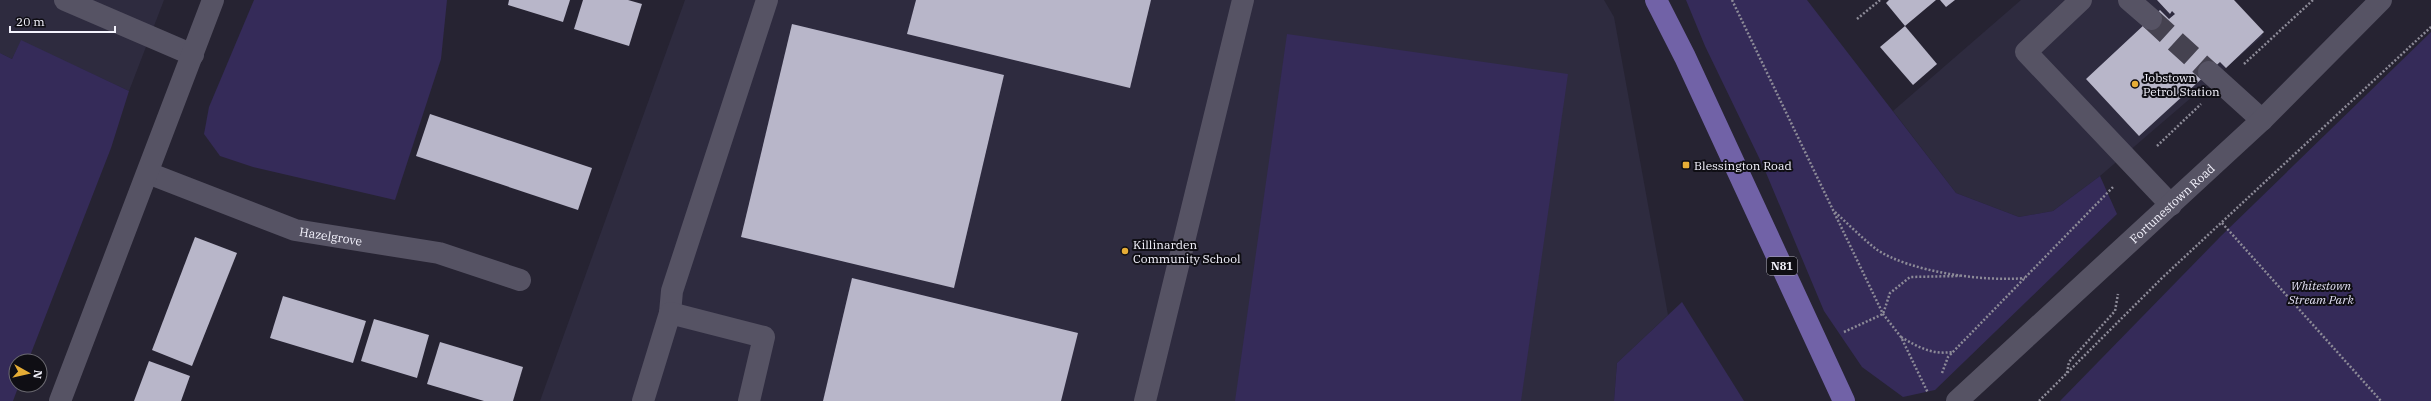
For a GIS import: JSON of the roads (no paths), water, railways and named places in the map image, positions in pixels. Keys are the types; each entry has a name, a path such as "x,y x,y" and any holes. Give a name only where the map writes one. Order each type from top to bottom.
{"main road":[{"name":"N81","path":"1656,0 1685,57 1844,401"}],"street":[{"path":"65,0 192,55"},
{"path":"60,401 213,0"},
{"path":"643,401 670,313 672,291 767,0"},
{"path":"1145,401 1243,0"},
{"path":"2081,0 2026,52 2135,165 2171,205"},
{"path":"2129,0 2151,19"},
{"name":"Fortunestown Road","path":"1958,401 2262,120 2381,0"},
{"path":"2209,72 2262,120"},
{"name":"Hazelgrove","path":"148,173 295,230 438,253 520,280"},
{"path":"670,313 764,337 749,401"}],"tunnel":[{"path":"2151,19 2209,72"}],"place":[{"name":"Jobstown Petrol Station","path":"2135,84"},
{"name":"Blessington Road","path":"1686,165"},
{"name":"Killinarden Community School","path":"1125,251"}],"park label":[{"name":"Whitestown Stream Park","path":"2321,292"}]}
